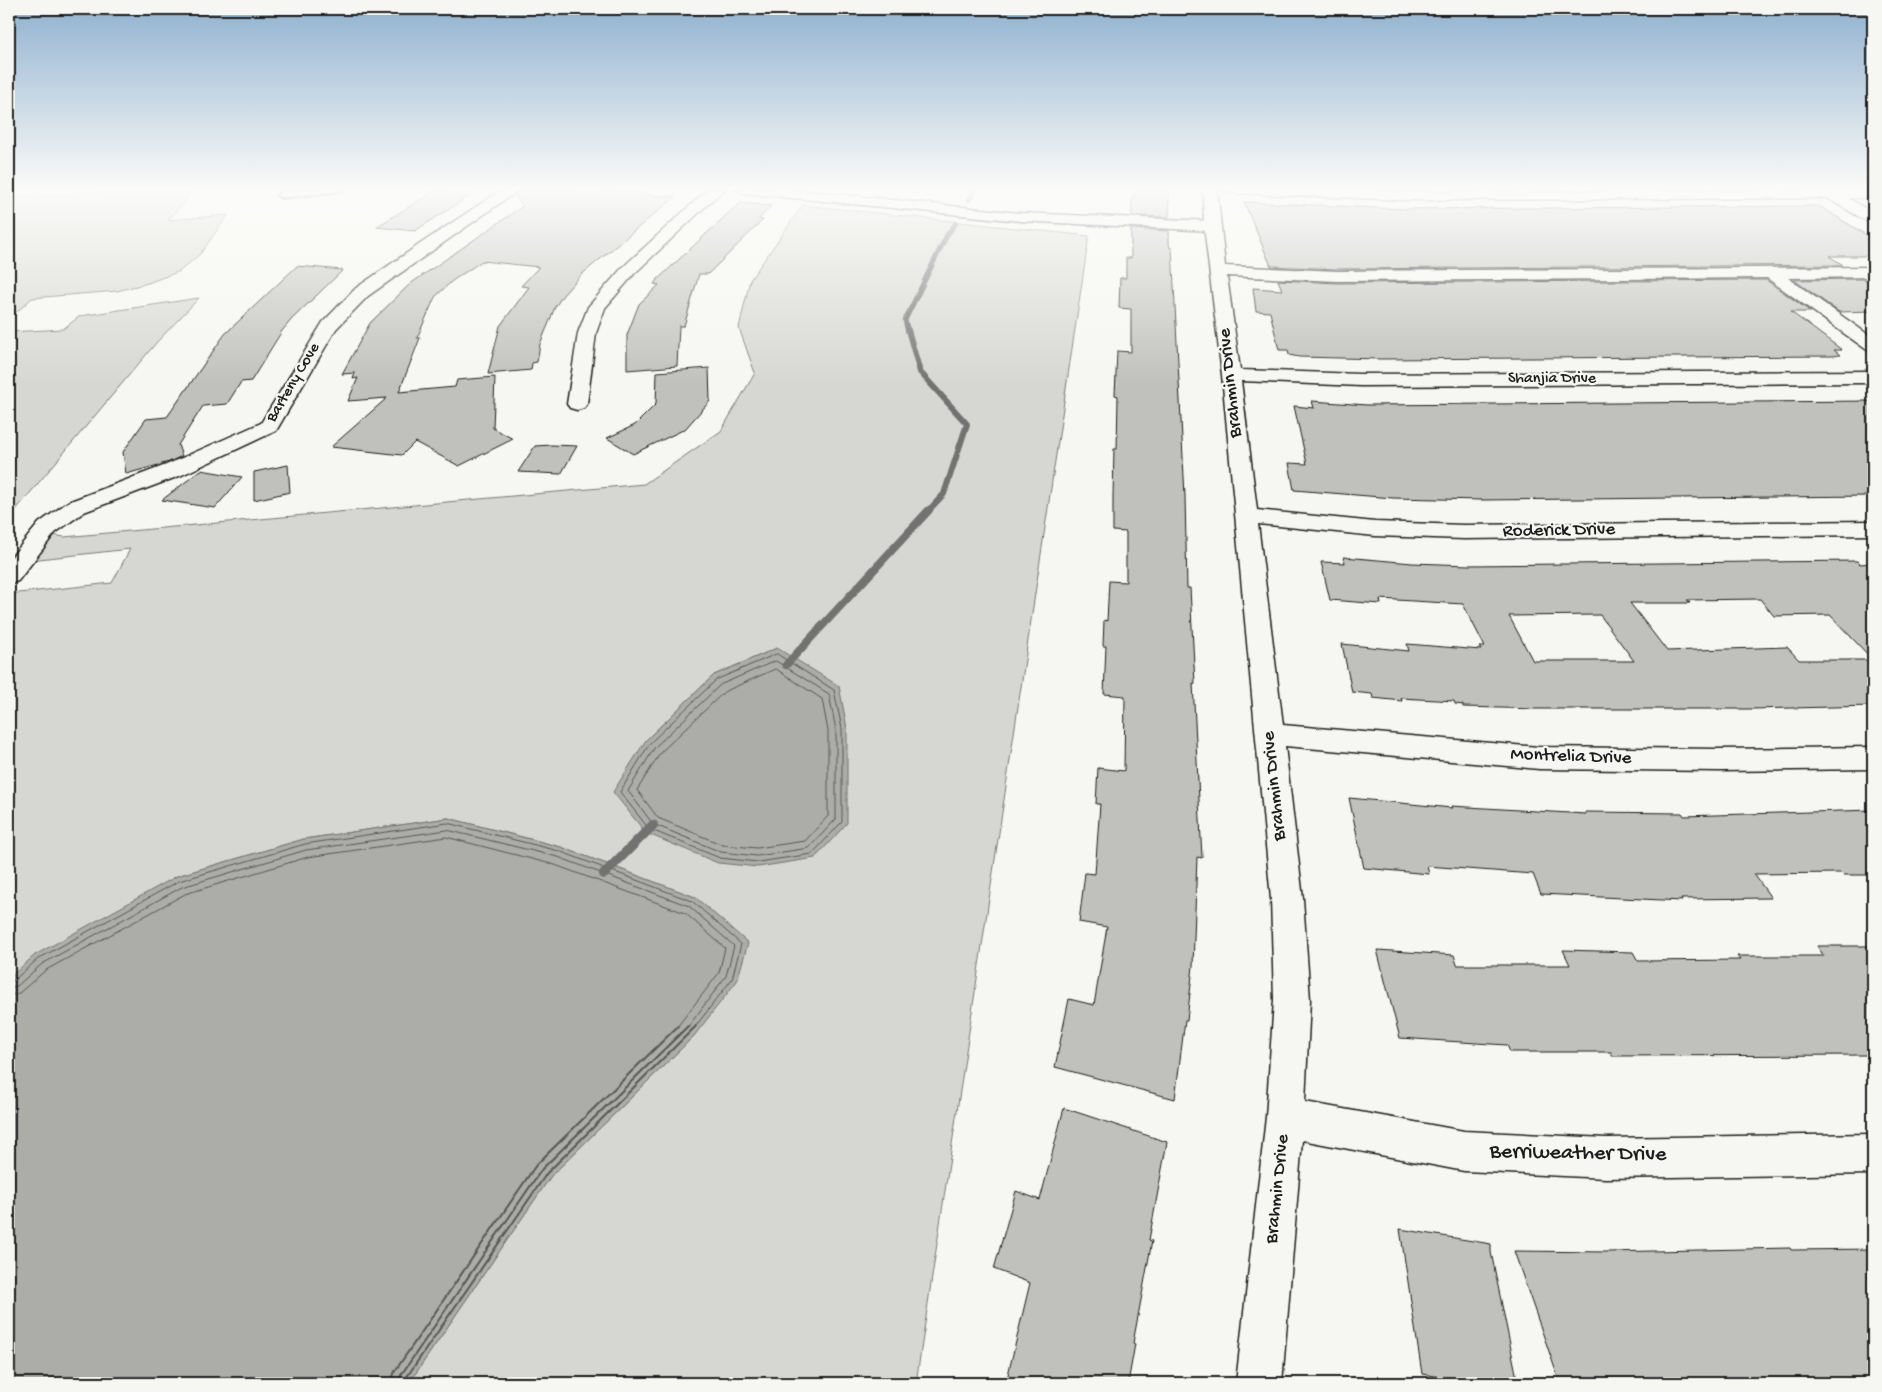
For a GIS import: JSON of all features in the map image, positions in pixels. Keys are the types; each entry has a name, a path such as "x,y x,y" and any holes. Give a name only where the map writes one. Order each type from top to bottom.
{"street":[{"name":"Barteny Cove","path":"9,576 47,528 76,507 174,470 269,427 329,326 362,292 415,254"},
{"path":"577,404 587,333 596,307 628,271 646,254"},
{"name":"Brahmin Drive","path":"1216,254 1231,375 1287,899 1292,1000 1285,1117 1259,1383"},
{"path":"1218,272 1337,276 1873,272"},
{"path":"1772,274 1873,346"},
{"name":"Shanjia Drive","path":"1231,375 1360,380 1873,377"},
{"name":"Roderick Drive","path":"1245,516 1375,529 1464,532 1873,528"},
{"name":"Montrelia Drive","path":"1269,734 1540,758 1719,760 1873,758"},
{"name":"Berriweather Drive","path":"1285,1117 1464,1151 1606,1158 1873,1154"}],"shaded area":[{"path":"9,254 200,254 180,271 148,283 117,291 32,298 9,319"},
{"path":"768,254 1086,254 916,1383 409,1383 551,1176 694,1036 695,897 561,847 448,818 304,839 177,876 9,978 9,594 112,583 130,549 30,560 54,535 64,537 644,484 721,431 755,373 739,328 750,280","holes":["777,648 646,740 714,675"]},
{"path":"199,298 156,343 9,518 9,332 63,329 80,316"}],"water":[{"path":"777,648 839,686 847,728 847,823 815,858 758,867 718,863 646,833 613,792 646,740 714,675"},
{"path":"448,818 561,847 695,897 748,943 737,981 694,1036 551,1176 409,1383 9,1383 9,978 35,955 177,876 304,839"}],"building":[{"path":"454,254 606,254 581,275 555,307 540,344 537,362 532,363 531,370 488,374 500,326 529,287 521,286 539,267 482,261 452,281 435,297 417,338 420,338 399,392 455,387 457,380 495,377 493,428 513,439 459,466 415,442 402,455 331,447 387,398 348,401 358,378 353,379 355,373 342,374 370,323 410,284"},
{"path":"685,254 728,254 708,274 699,274 684,326 679,326 677,366 627,370 627,335 639,304 659,285 654,284"},
{"path":"1131,254 1172,254 1185,496 1187,588 1190,588 1202,858 1197,857 1193,966 1175,1099 1055,1067 1069,999 1094,1005 1107,927 1079,922 1085,873 1095,874 1100,804 1096,804 1098,768 1124,771 1125,696 1104,694 1106,646 1103,646 1104,620 1107,621 1109,581 1126,582 1126,532 1113,531 1113,497 1114,449 1117,449 1118,396 1115,395 1117,351 1131,352 1131,309 1119,308 1120,278 1126,278 1126,258 1131,258"},
{"path":"1266,254 1873,254 1873,256 1829,256 1843,265 1337,269 1271,266"},
{"path":"297,266 343,270 282,331 251,381 241,382 227,404 203,406 178,445 182,456 169,462 126,474 123,452 146,419 167,417 225,334"},
{"path":"1864,279 1873,285 1873,311 1839,312 1794,280"},
{"path":"1278,280 1337,283 1766,280 1811,312 1791,312 1842,350 1834,350 1840,355 1832,356 1381,359 1299,357 1289,355 1288,350 1279,350 1270,312 1256,311 1253,288 1282,290"},
{"path":"709,368 710,401 685,429 633,454 607,438 635,425 656,404 657,372"},
{"path":"1312,401 1367,405 1873,401 1873,496 1482,500 1393,498 1294,490 1289,463 1307,464 1294,406 1314,408"},
{"path":"535,446 577,446 561,474 518,472"},
{"path":"288,465 290,492 254,500 254,472"},
{"path":"201,470 242,477 215,508 162,500"},
{"path":"1344,557 1412,563 1469,565 1857,561 1860,564 1873,563 1873,660 1873,706 1752,709 1537,709 1463,707 1463,705 1455,704 1454,701 1401,698 1402,701 1373,698 1372,694 1352,692 1342,644 1409,651 1407,644 1481,650 1479,647 1485,647 1463,604 1380,599 1381,604 1330,600 1321,562 1345,563","holes":["1760,599 1774,616 1830,615 1873,660 1799,660 1787,647 1667,651 1630,603 1690,603 1687,600","1600,615 1634,661 1533,661 1509,616"]},
{"path":"1349,798 1452,808 1451,806 1586,814 1585,812 1682,813 1684,816 1873,810 1873,875 1843,875 1841,873 1754,874 1771,898 1681,899 1682,901 1541,894 1533,874 1427,866 1429,874 1364,868"},
{"path":"1817,946 1873,946 1873,1055 1612,1056 1611,1052 1510,1052 1507,1045 1400,1038 1377,950 1454,955 1457,965 1570,965 1563,950 1633,952 1638,961 1740,960 1737,956 1824,956"},
{"path":"1064,1108 1167,1142 1149,1240 1152,1241 1133,1343 1135,1344 1128,1383 1006,1383 1030,1283 994,1269 1016,1191 1040,1200"},
{"path":"1400,1229 1491,1244 1491,1252 1518,1383 1479,1383 1422,1374"},
{"path":"1790,1248 1791,1250 1873,1249 1873,1383 1560,1383 1514,1251 1608,1252"}],"waterway":[{"path":"908,332 905,320 938,254"},
{"path":"908,330 920,372 967,424 944,494 928,511"},
{"path":"786,665 929,510"},
{"path":"604,874 653,825"}]}
